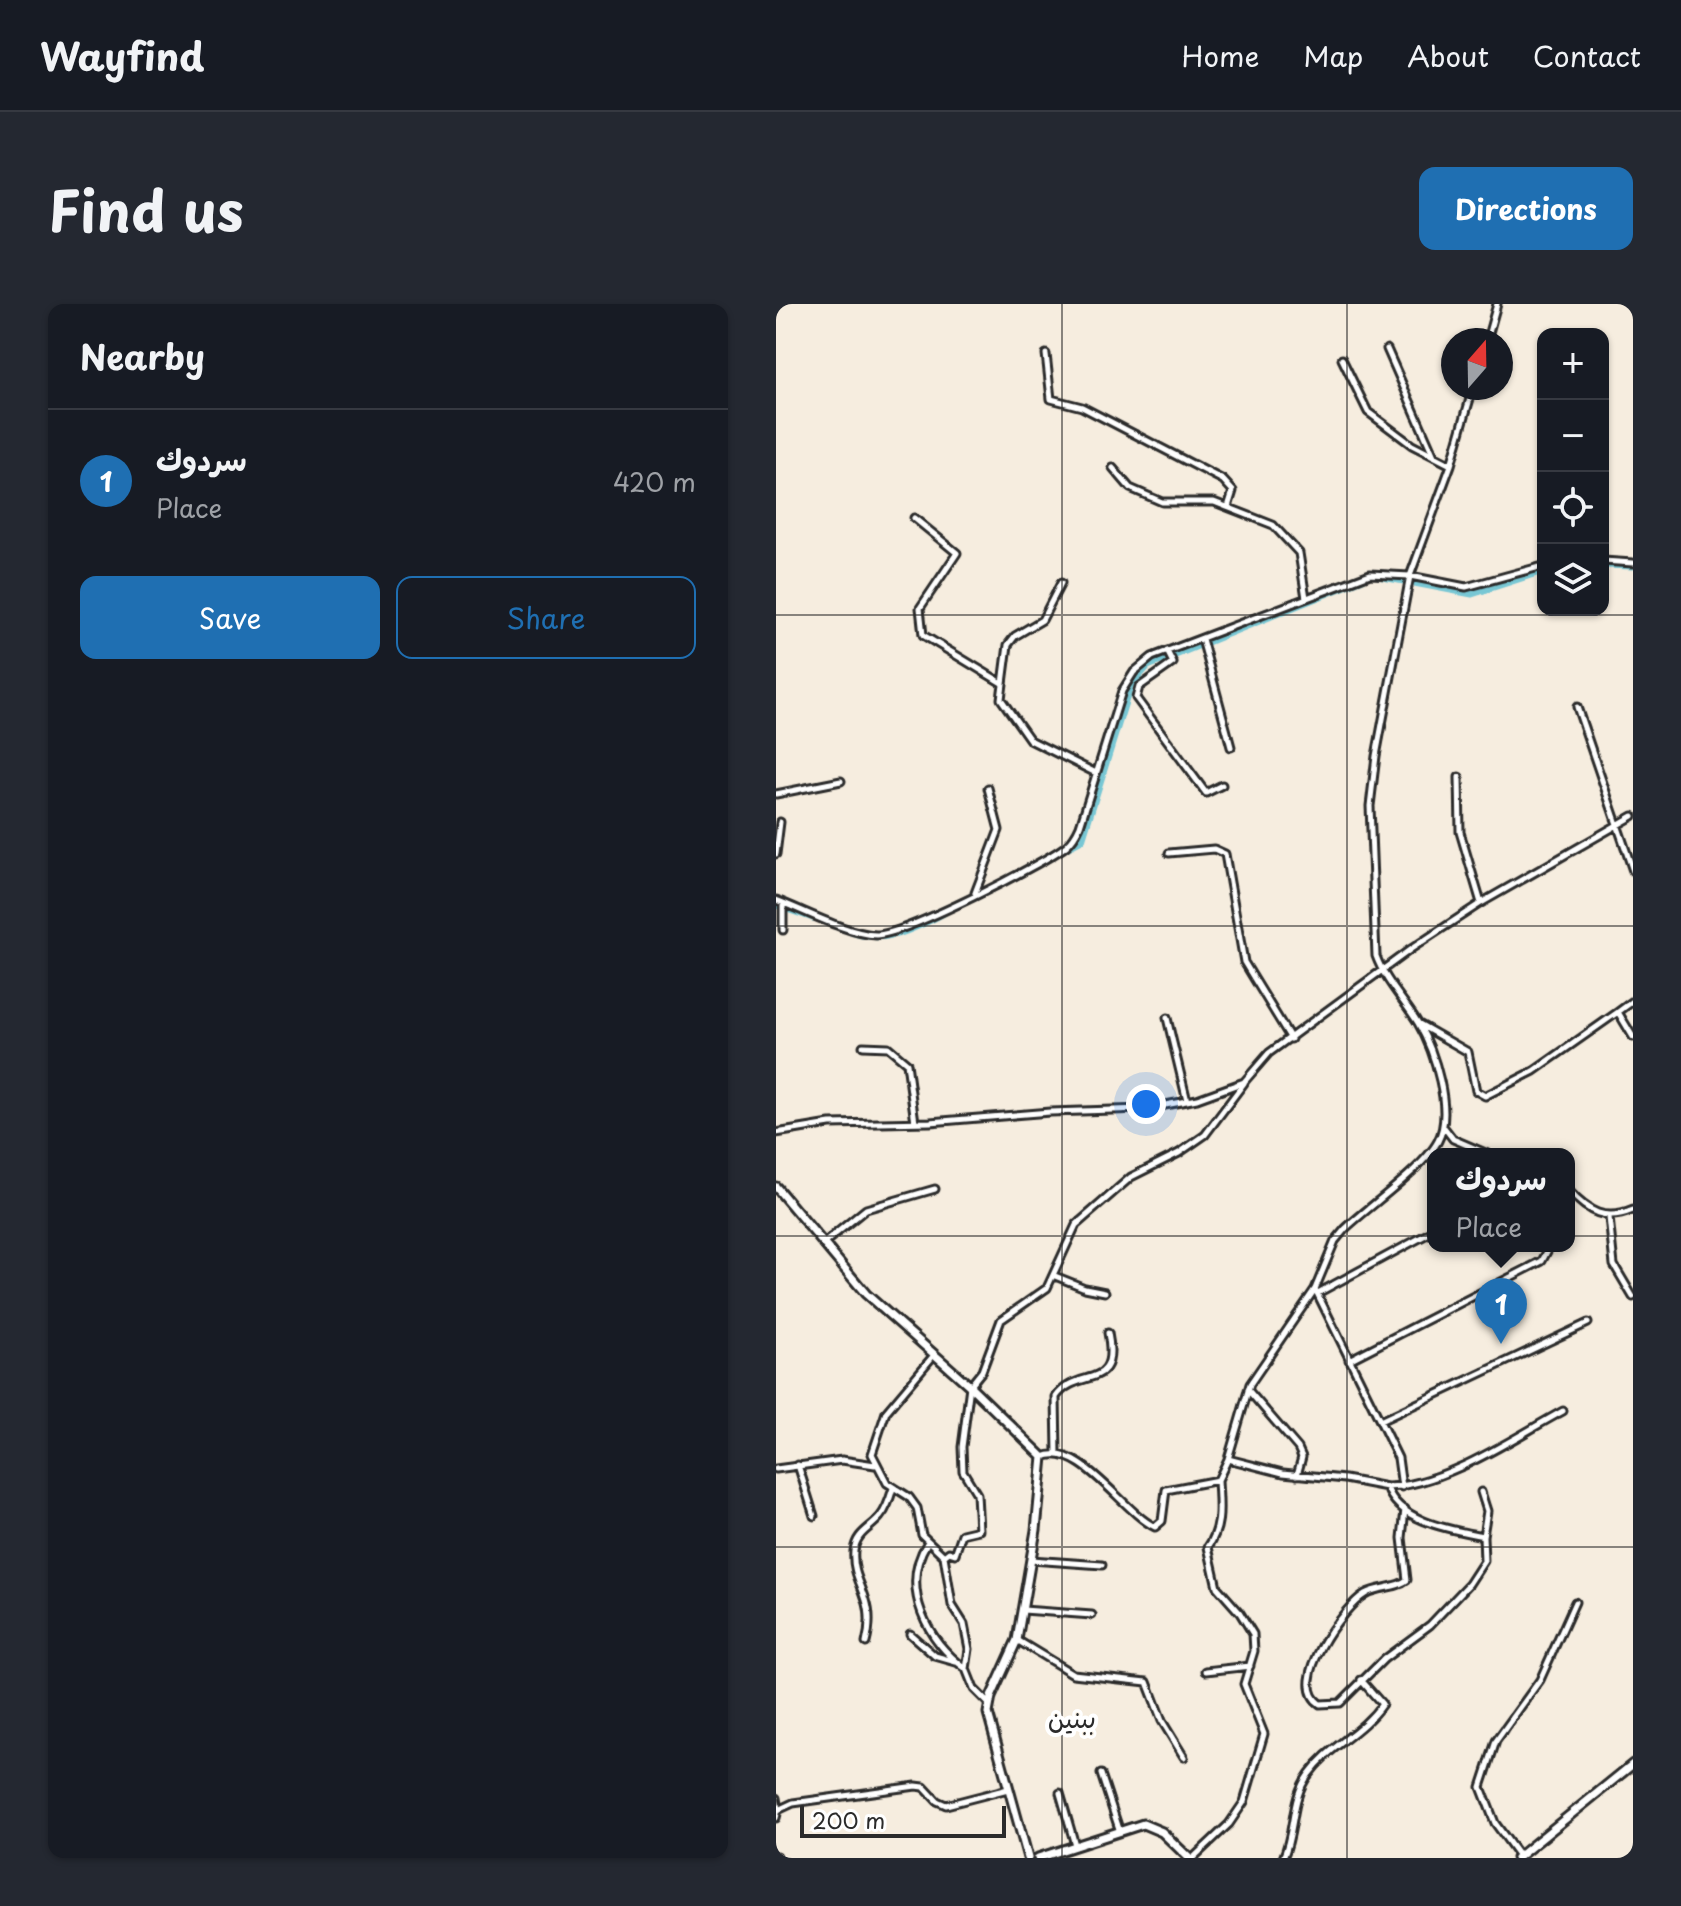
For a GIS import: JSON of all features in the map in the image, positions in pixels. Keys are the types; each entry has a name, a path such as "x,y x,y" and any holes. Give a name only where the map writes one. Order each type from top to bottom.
{"main road":[{"path":"776,1187 866,1294 970,1386 1043,1457 1017,1640 989,1704 990,1728 1028,1858"},
{"path":"1518,1857 1633,1764"},
{"path":"1038,1858 1119,1829 1143,1824 1155,1828 1191,1858"}],"street":[{"path":"1490,328 1497,304"},
{"path":"1387,349 1434,457"},
{"path":"1046,354 1051,399 1082,407 1223,480 1233,491 1228,507"},
{"path":"1342,359 1368,412 1412,445 1451,465"},
{"path":"1432,1148 1443,1125 1436,1061 1418,1024 1381,970 1372,925 1370,806 1376,756 1410,576 1451,465 1470,400"},
{"path":"1113,468 1130,488 1162,502 1182,505 1203,501 1264,520 1291,541 1299,553 1306,598"},
{"path":"914,518 957,553 920,608 923,635 1002,683"},
{"path":"1609,561 1633,563"},
{"path":"783,930 779,902 876,935 909,925 974,894 1071,841 1080,826 1127,681 1143,662 1370,574 1410,576 1466,587 1537,568"},
{"path":"1061,583 1042,620 1015,636 1008,645 1002,704 1014,714 1022,734 1096,773"},
{"path":"1202,639 1231,747"},
{"path":"1167,651 1173,663 1139,687 1136,698 1206,793 1222,785"},
{"path":"1577,707 1633,871"},
{"path":"1459,777 1460,832 1481,903"},
{"path":"776,794 841,781"},
{"path":"974,894 999,830 988,788"},
{"path":"944,1556 949,1552 955,1554 962,1534 979,1530 976,1488 968,1480 962,1461 970,1386 982,1371 1004,1316 1043,1292 1055,1276 1072,1229 1120,1184 1205,1135 1269,1053 1381,970 1481,903 1633,816"},
{"path":"776,854 780,822"},
{"path":"1169,853 1214,849 1225,854 1244,962 1291,1039"},
{"path":"1418,1024 1468,1052 1476,1091 1485,1096 1534,1071 1633,1001"},
{"path":"1618,1012 1633,1037"},
{"path":"1167,1018 1187,1101"},
{"path":"863,1046 888,1047 907,1063 915,1122"},
{"path":"776,1133 830,1124 1120,1111 1187,1101 1244,1082"},
{"path":"1443,1125 1453,1139 1474,1148"},
{"path":"1191,1858 1229,1824 1248,1795 1264,1734 1244,1684 1254,1651 1253,1634 1240,1613 1217,1587 1208,1547 1218,1535 1218,1480 1228,1459 1248,1390 1268,1354 1316,1291 1335,1241 1427,1155"},
{"path":"822,1245 866,1209 935,1189"},
{"path":"1575,1197 1594,1214 1609,1217 1633,1210"},
{"path":"1609,1217 1614,1265 1633,1297"},
{"path":"1316,1291 1427,1234"},
{"path":"1349,1360 1542,1261 1547,1252"},
{"path":"1055,1276 1105,1292"},
{"path":"1316,1291 1398,1458 1402,1487"},
{"path":"1380,1421 1588,1323"},
{"path":"1057,1454 1056,1397 1064,1389 1095,1378 1106,1369 1112,1353 1108,1333"},
{"path":"934,1355 881,1422 873,1446 875,1465 893,1488 909,1497 917,1508 922,1535 944,1556 952,1605 964,1624 969,1649 966,1669 974,1689 989,1704"},
{"path":"1248,1390 1298,1448 1302,1457 1297,1475"},
{"path":"1228,1459 1297,1475 1402,1487 1444,1474 1563,1411"},
{"path":"1043,1457 1057,1454 1083,1466 1134,1515 1155,1527 1162,1521 1163,1496 1168,1488 1218,1480"},
{"path":"776,1469 842,1460 875,1465"},
{"path":"798,1465 814,1516"},
{"path":"1387,1487 1390,1496 1405,1509 1439,1527 1483,1536"},
{"path":"866,1643 871,1623 870,1606 856,1567 854,1550 861,1533 881,1517 893,1488"},
{"path":"1405,1509 1402,1538 1407,1580 1365,1594 1320,1644 1313,1667 1312,1697 1320,1704 1334,1706 1361,1680 1430,1625 1469,1584 1484,1561 1483,1536 1487,1511 1481,1492"},
{"path":"927,1543 919,1562 917,1600 932,1635 966,1669"},
{"path":"1030,1560 1102,1565"},
{"path":"1518,1857 1495,1823 1481,1787 1496,1741 1540,1680 1575,1602"},
{"path":"1023,1610 1092,1615"},
{"path":"910,1634 935,1656 957,1663"},
{"path":"1017,1640 1073,1674 1147,1682 1162,1721 1184,1757"},
{"path":"1206,1671 1250,1666"},
{"path":"1283,1858 1294,1825 1296,1797 1308,1774 1324,1757 1354,1736 1382,1704 1361,1680"},
{"path":"1101,1774 1119,1829"},
{"path":"778,1810 793,1803 916,1786 924,1787 937,1801 946,1805 1008,1789"},
{"path":"1060,1793 1075,1845"},
{"path":"776,1798 776,1818"}],"waterway":[{"path":"1609,565 1633,566"},
{"path":"1378,576 1472,594 1537,573"},
{"path":"1061,851 1082,840 1130,686 1148,666 1363,579"},
{"path":"776,905 813,918"},
{"path":"851,932 864,936 888,936 944,913"}],"place":[{"name":"سردوك","path":"1501,1344"}],"district":[{"name":"ببنين","path":"1072,1717"}]}
